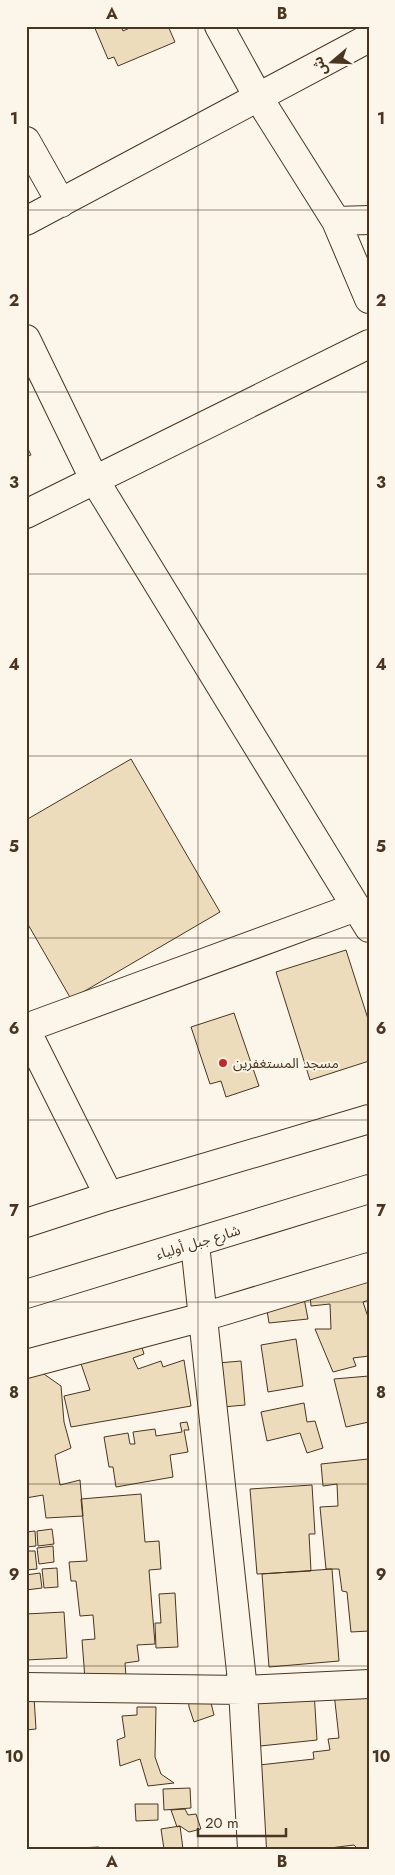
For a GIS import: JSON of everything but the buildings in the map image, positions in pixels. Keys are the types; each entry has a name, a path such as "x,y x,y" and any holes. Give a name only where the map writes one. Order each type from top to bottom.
{"street":[{"path":"219,26 258,98 336,221 369,299"},
{"path":"26,221 369,38"},
{"path":"26,141 61,203"},
{"path":"336,221 369,220"},
{"path":"26,340 94,479 363,917 26,1029 108,1196"},
{"path":"26,514 369,344"},
{"path":"26,1223 108,1196 369,1119"},
{"name":"شارع جبل أولياء","path":"26,1294 195,1244 369,1189"},
{"path":"195,1244 243,1690 252,1849"},
{"path":"26,1364 203,1317 369,1266"},
{"path":"26,1687 243,1690 369,1684"}],"place":[{"name":"مسجد المستغفرين","path":"223,1063"}]}
